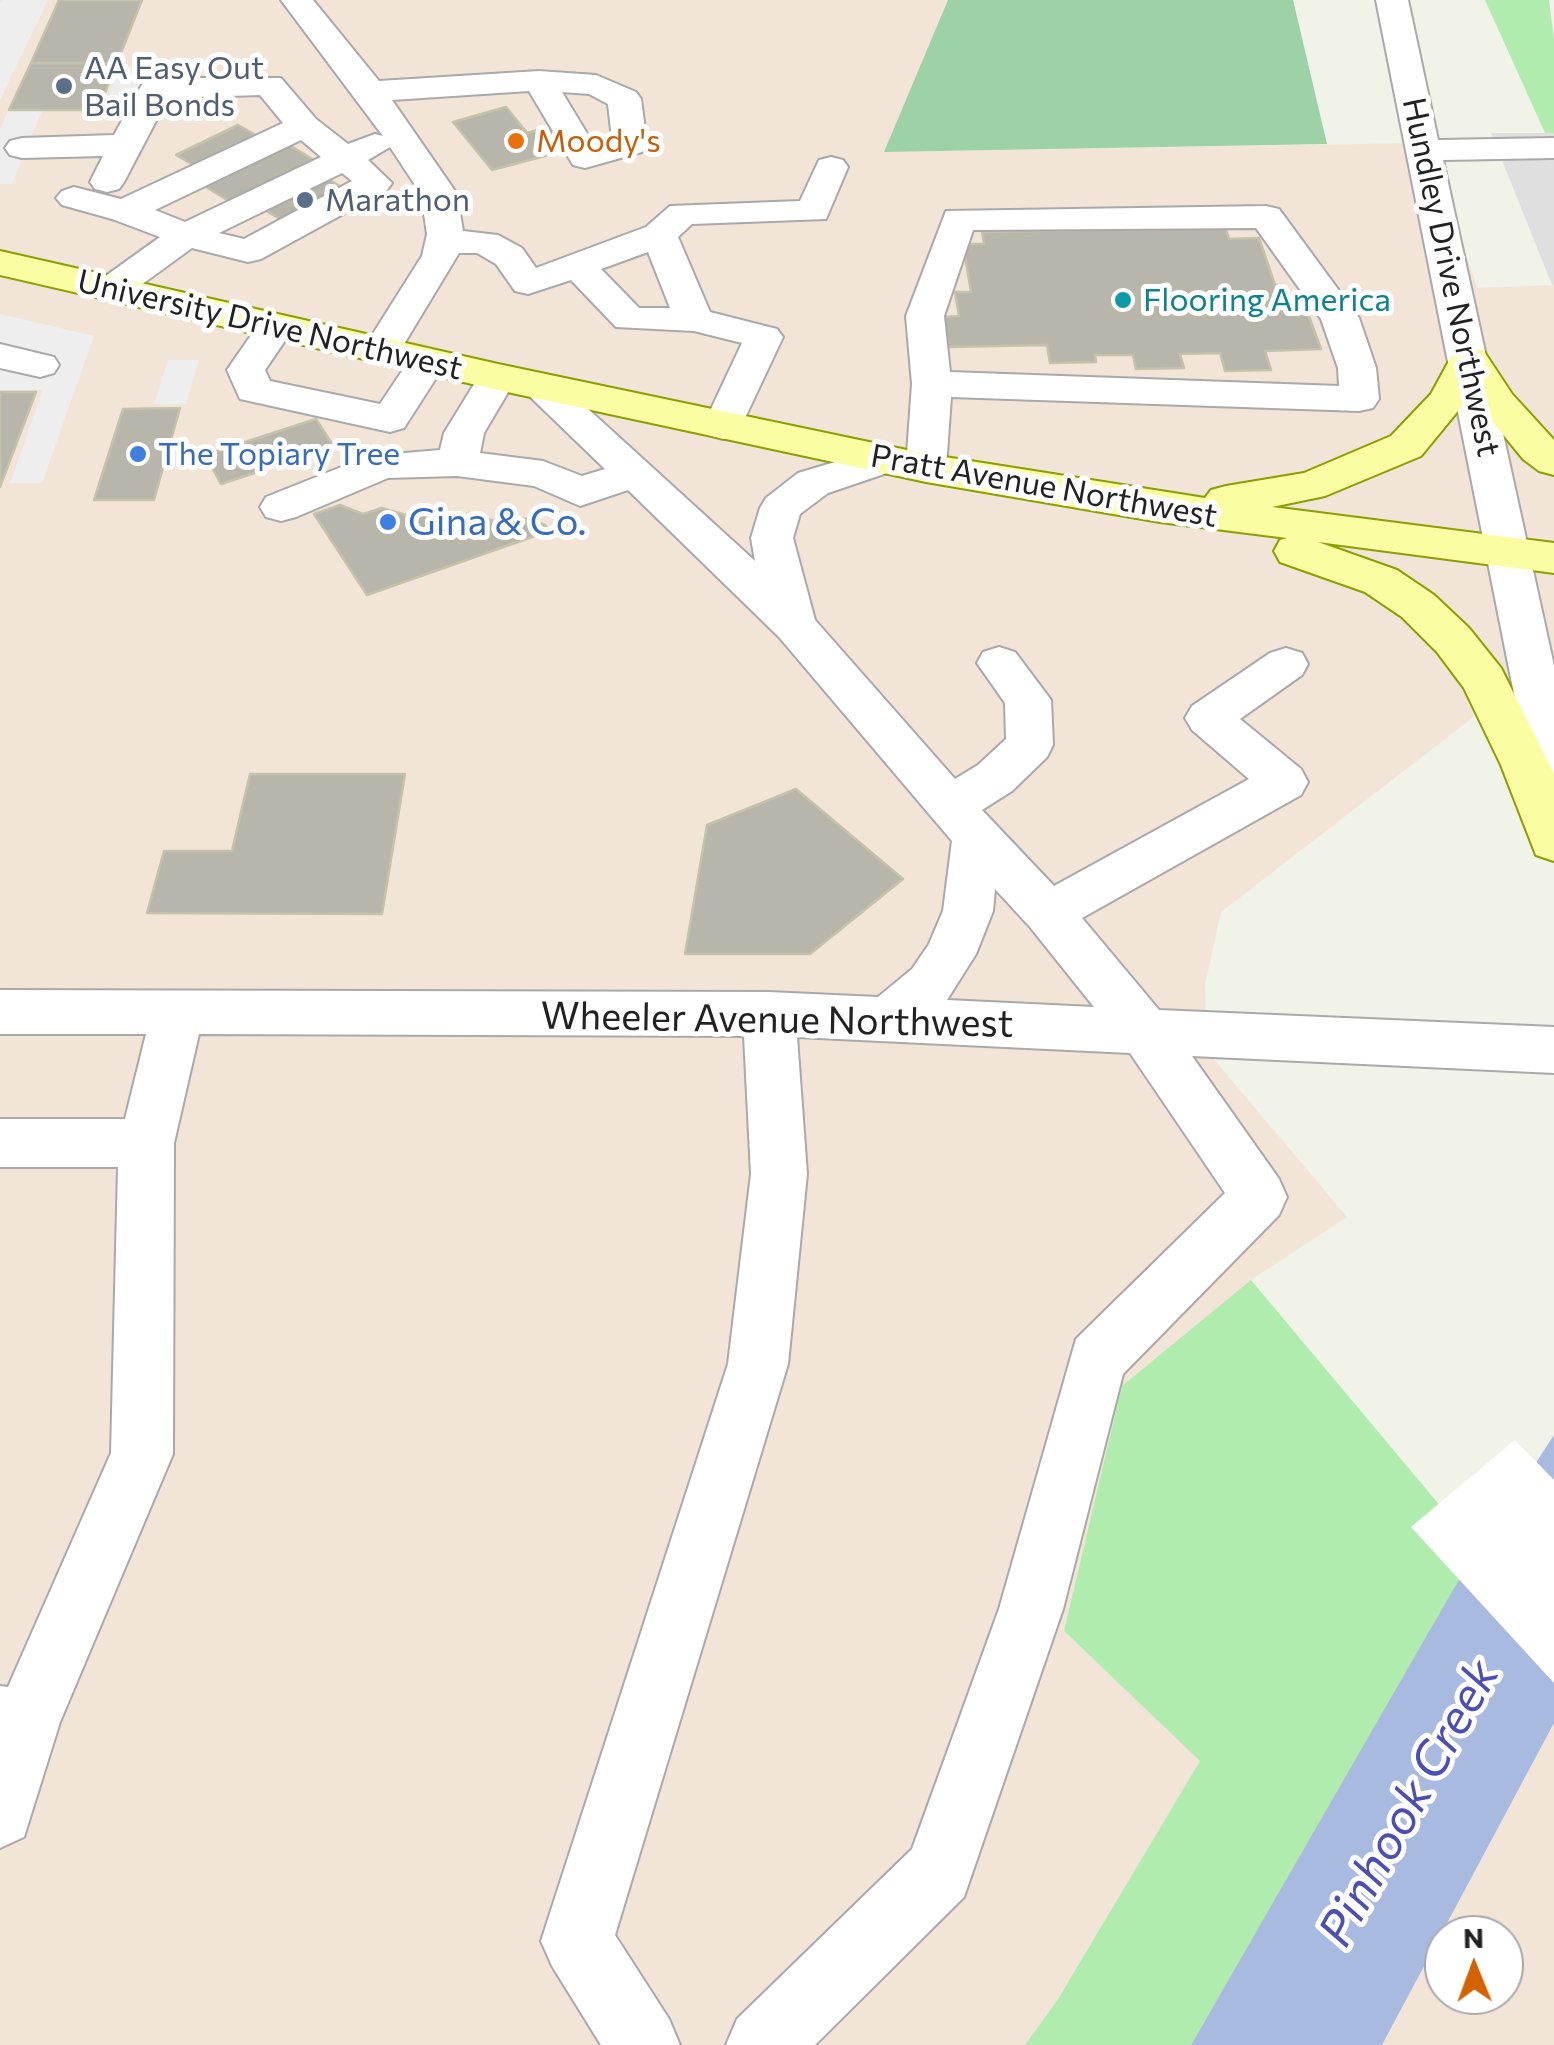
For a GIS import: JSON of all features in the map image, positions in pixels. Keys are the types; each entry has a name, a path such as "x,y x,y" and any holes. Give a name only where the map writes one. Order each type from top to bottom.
{"main road":[{"name":"University Drive Northwest","path":"0,263 540,386"},
{"path":"1160,507 1246,498 1310,486 1406,446 1448,400 1469,359 1498,403 1538,448 1554,460"},
{"name":"Pratt Avenue Northwest","path":"540,386 906,464 1160,507 1554,558"},
{"path":"1160,507 1340,564 1381,582 1418,606 1454,640 1484,680 1526,765 1554,840"}],"street":[{"path":"297,0 370,91 439,194 444,241 424,286 380,350"},
{"name":"Hundley Drive Northwest","path":"1392,0 1554,774"},
{"path":"370,91 540,81"},
{"path":"269,85 304,126 346,156 375,184 248,251 186,235 116,196 127,145 156,88 269,85"},
{"path":"74,198 116,196 304,126"},
{"path":"346,156 399,134"},
{"path":"22,148 127,145"},
{"path":"1425,150 1554,148"},
{"path":"444,241 485,243 509,256 528,283 660,235 684,214 813,211 830,166"},
{"path":"795,626 774,557 772,538 781,508 813,483 906,464 932,384 925,316 959,219 1266,217 1340,318 1356,368 1359,398 932,384"},
{"path":"113,288 186,235"},
{"path":"660,235 694,320"},
{"path":"577,266 628,320 694,320 764,336 723,426"},
{"path":"276,326 246,370 254,390 390,419 460,448 543,474 580,492 634,472"},
{"path":"0,356 40,365"},
{"path":"390,419 428,361"},
{"path":"281,507 383,465 460,448 498,377"},
{"path":"540,386 795,626 1048,913 1145,1031 1259,1197 1097,1359 1031,1610 939,1872 763,2045"},
{"path":"889,1019 930,984 950,954 968,911 964,822 995,778 1030,745 1028,700 999,662"},
{"path":"1048,913 1284,782 1208,718 1286,664"},
{"name":"Wheeler Avenue Northwest","path":"0,1012 769,1014 1554,1050"},
{"path":"0,1814 14,1720 142,1454 146,1143 178,1013"},
{"path":"643,2045 578,1942 758,1364 779,1174 769,1014"},
{"path":"0,1143 146,1143"}],"shaded area":[{"path":"0,0 948,0 885,152 1424,143 1478,288 1554,285 1554,655 1221,912 1205,985 1207,1051 1347,1217 1251,1280 1064,1631 1201,1761 1058,1999 1025,2045 0,2045"},
{"path":"48,0 0,100 0,3"},
{"path":"120,66 148,66 131,110 103,110"},
{"path":"8,111 42,111 12,184 0,184 0,130"},
{"path":"1491,133 1554,133 1554,285 1552,285"},
{"path":"0,314 94,336 42,483 10,483 43,390 0,390"},
{"path":"168,360 199,360 186,404 154,404"},
{"path":"1554,1723 1554,2045 1382,2045 1424,1966 1424,2015 1524,2015 1524,1915 1451,1915"}],"green space":[{"path":"948,0 1293,0 1327,144 884,152"},
{"path":"1485,0 1549,0 1554,40 1554,133 1545,133"},
{"path":"1251,1280 1478,1551 1191,2045 1025,2045 1058,1999 1200,1761 1064,1631 1122,1386"}],"water":[{"name":"Pinhook Creek","path":"1554,1435 1554,1723 1451,1915 1424,1915 1424,1966 1382,2045 1191,2045 1453,1590"}],"pier":[{"path":"1515,1440 1554,1480 1554,1683 1411,1527"}],"building":[{"path":"59,0 142,0 117,63 31,63"},
{"name":"AA Easy Out Bail Bonds","path":"31,63 117,63 98,110 9,110"},
{"name":"Moody's","path":"506,107 527,133 552,126 571,149 492,170 453,122"},
{"path":"238,125 261,138 200,169 176,155"},
{"path":"289,145 319,163 237,206 206,187"},
{"path":"323,176 348,191 288,224 263,209"},
{"name":"Flooring America","path":"1225,227 1229,239 1259,238 1275,285 1285,285 1293,308 1306,308 1321,349 1265,351 1271,370 1225,371 1220,353 1180,354 1184,368 1136,369 1133,355 1095,355 1096,362 1050,363 1047,345 948,347 944,317 959,316 955,292 971,292 963,244 984,244 982,232"},
{"path":"0,392 36,392 0,487"},
{"name":"The Topiary Tree","path":"180,408 154,500 94,500 123,409"},
{"path":"316,419 334,447 221,484 205,455"},
{"path":"340,505 363,514 382,508 409,516 425,511 455,519 470,513 500,523 516,516 545,525 549,531 367,595 314,514"},
{"path":"250,774 405,774 382,914 147,913 164,851 232,851"},
{"path":"796,789 903,879 810,954 685,954 707,825"}],"place":[{"name":"AA Easy Out Bail Bonds","path":"64,86"},
{"name":"Moody's","path":"516,141"},
{"name":"Marathon","path":"305,200"},
{"name":"Flooring America","path":"1123,300"},
{"name":"The Topiary Tree","path":"138,454"},
{"name":"Gina & Co.","path":"388,522"}]}
